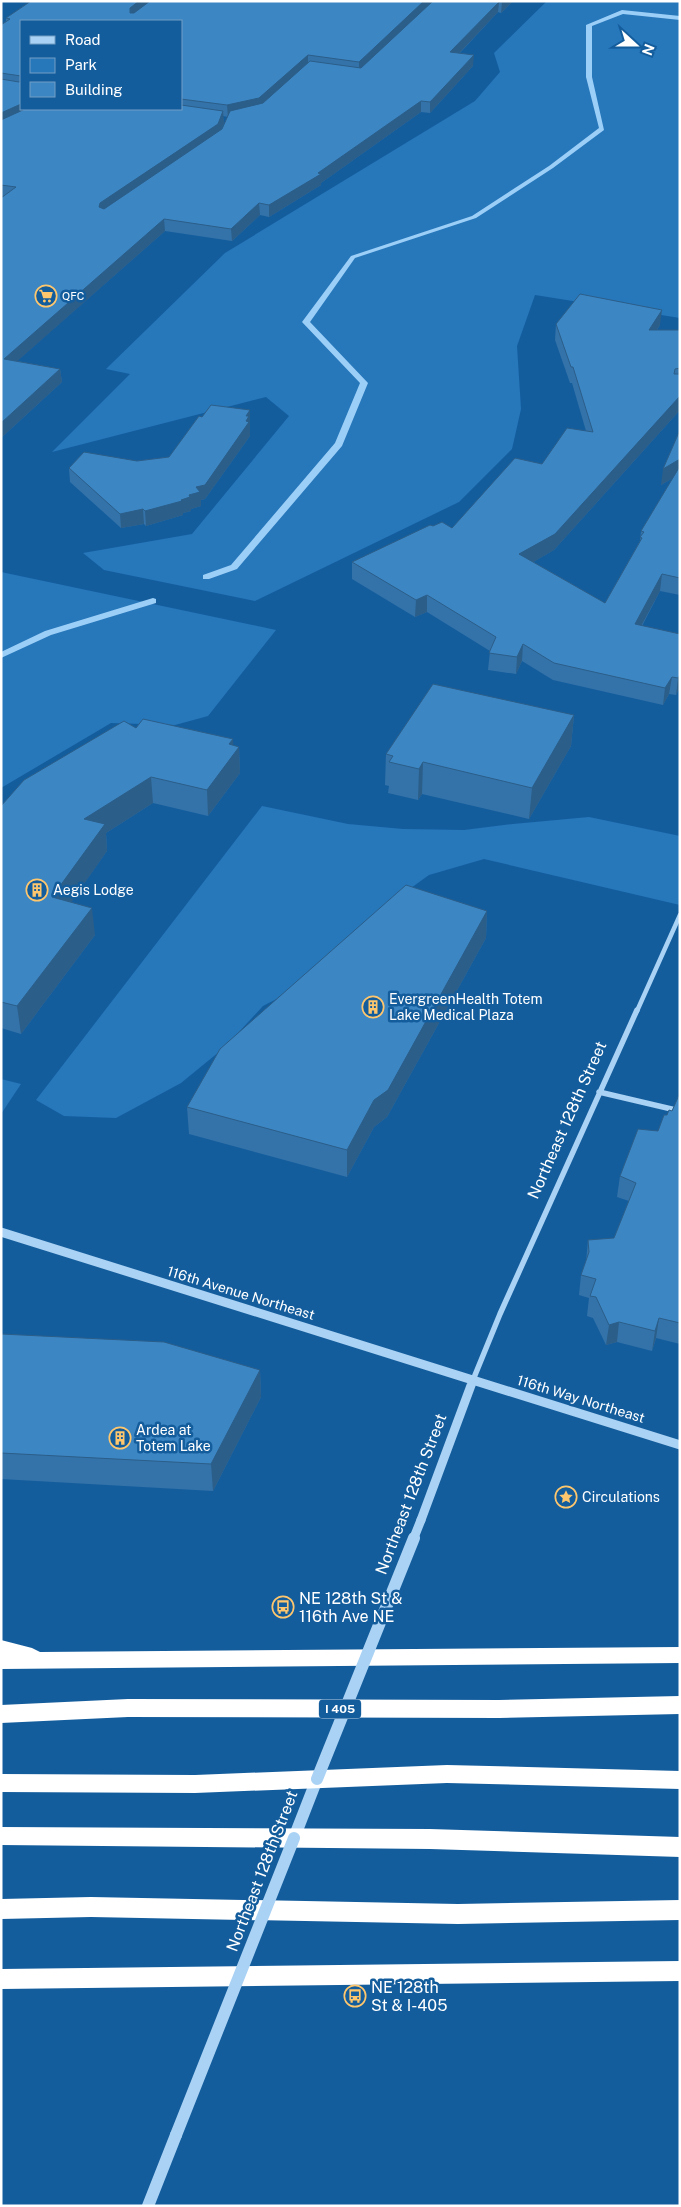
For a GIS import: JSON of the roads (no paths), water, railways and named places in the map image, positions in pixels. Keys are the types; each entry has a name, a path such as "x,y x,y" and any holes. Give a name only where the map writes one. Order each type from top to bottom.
{"highway":[{"path":"1,1648 53,1661"},
{"path":"1,1661 680,1655"},
{"name":"I 405","path":"1,1714 128,1708 499,1709 680,1705"},
{"path":"1,1783 195,1784 447,1774 680,1780"},
{"path":"1,1836 430,1839 680,1847"},
{"path":"1,1909 91,1907 458,1914 680,1910"},
{"path":"1,1979 680,1971"}],"street":[{"name":"Northeast 128th Street","path":"148,2206 421,1520 500,1314 680,914"},
{"path":"599,1092 680,1111"},
{"name":"116th Avenue Northeast","path":"1,1232 474,1380"},
{"name":"116th Way Northeast","path":"474,1380 680,1445"}],"waterway":[{"path":"206,577 234,567 339,444 364,383 306,322 353,257 474,217 551,167 602,129 589,77 589,25 622,12 680,18"},
{"path":"1,655 48,633 153,601"}],"place":[{"name":"QFC","path":"46,296"},
{"name":"Aegis Lodge","path":"37,890"},
{"name":"EvergreenHealth Totem Lake Medical Plaza","path":"373,1007"},
{"name":"Ardea at Totem Lake","path":"120,1438"},
{"name":"Circulations","path":"566,1497"},
{"name":"NE 128th St & 116th Ave NE","path":"283,1607"},
{"name":"NE 128th St & I-405","path":"355,1996"}]}
